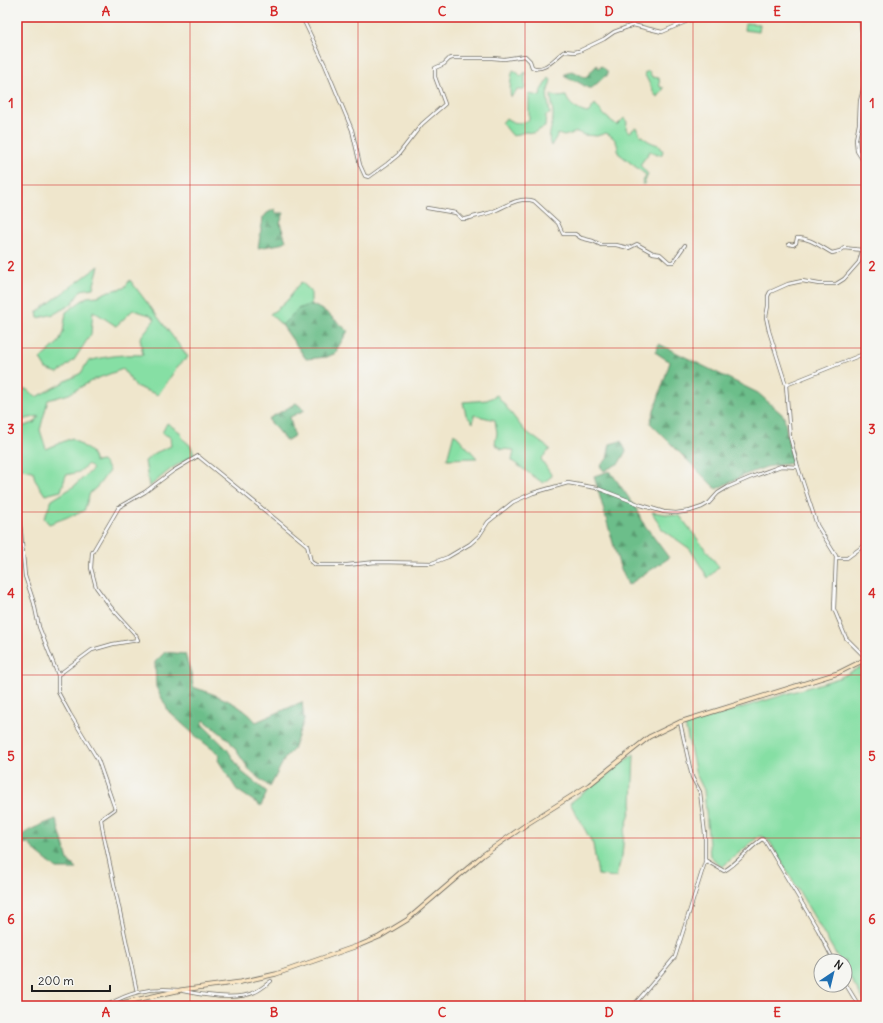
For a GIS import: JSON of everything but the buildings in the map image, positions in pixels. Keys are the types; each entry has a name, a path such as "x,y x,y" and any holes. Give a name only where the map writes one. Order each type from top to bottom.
{"main road":[{"path":"107,1006 181,990 241,982 276,974 379,937 407,920 483,855 588,785 649,737 680,722 838,673 866,658"}],"street":[{"path":"302,17 325,65 352,130 360,164 365,176 369,177 398,154 422,124 445,104 435,77 435,68 444,64 449,59 504,59 525,56 530,61 532,67 537,69 544,67 565,50 574,52 579,51 633,25 662,32 697,17"},
{"path":"860,17 865,52 865,82 860,101 859,124 856,139 857,151 862,159 866,161"},
{"path":"427,208 456,212 462,219 466,219 494,211 510,204 530,200 534,201 558,223 563,234 575,234 581,238 601,245 616,245 629,248 636,244 653,253 660,254 669,262 673,262 677,258 685,245"},
{"path":"866,229 865,244 858,262 844,279 836,284 819,284 802,280 770,292 768,296 766,317 786,385 790,437 798,466 817,525 836,558 834,609 846,638 866,658"},
{"path":"789,244 793,245 796,243 797,238 801,238 809,240 832,253 840,251 844,248 862,250"},
{"path":"786,385 866,353"},
{"path":"58,675 92,650 113,644 138,640 135,634 110,606 96,587 91,568 92,553 119,507 146,492 173,471 198,456 307,545 310,562 316,565 347,565 376,562 432,563 448,557 470,544 479,536 488,522 513,502 533,493 568,483 598,488 641,505 664,512 676,513 702,507 728,487 749,478 781,466 798,466"},
{"path":"17,504 22,532 25,576 34,603 39,628 58,675 58,692 98,760 115,809 101,819 102,832 137,992"},
{"path":"836,558 847,558 866,544"},
{"path":"633,1006 675,957 705,860 705,834 700,792 692,777 680,722"},
{"path":"705,860 724,871 731,867 752,846 762,840 765,841 818,930 830,953"},
{"path":"107,1006 137,992 161,988 181,990 197,994 243,996 255,992 271,981"},
{"path":"851,993 859,1006"}],"green space":[{"path":"745,23 760,24 759,32 744,30"},
{"path":"597,65 598,68 602,66 607,71 607,76 605,76 592,88 588,88 564,75 567,72 573,71 586,77"},
{"path":"513,70 521,77 525,72 525,87 524,90 517,90 511,97 510,84"},
{"path":"649,71 652,77 659,78 660,87 664,88 658,97 655,95 644,73"},
{"path":"549,78 551,80 547,94 550,114 546,115 545,127 533,133 525,132 513,136 502,123 506,118 518,123 529,120 529,94 540,96 541,90"},
{"path":"551,95 559,97 566,96 571,105 588,113 595,104 605,116 617,125 624,118 627,122 626,129 630,132 636,127 637,131 645,139 659,145 663,151 662,154 657,155 650,151 640,165 648,174 644,184 642,184 646,175 618,153 616,141 606,133 597,136 584,135 577,132 564,136 558,134 551,146 549,139 553,114"},
{"path":"275,209 275,213 284,213 280,223 286,241 280,244 258,248 263,218 267,213"},
{"path":"99,266 93,288 81,290 72,304 54,314 38,318 37,312"},
{"path":"130,280 188,357 178,366 158,395 135,386 123,369 93,380 69,394 48,400 40,430 46,449 72,438 91,452 95,462 102,461 109,471 98,486 90,493 84,511 49,524 44,518 52,500 73,487 93,469 88,464 79,472 66,475 61,491 45,495 35,480 33,471 22,469 17,458 17,428 34,423 39,416 17,421 17,391 26,389 36,397 81,373 88,361 116,356 143,355 140,338 155,319 150,315 133,310 116,326 93,311 91,334 74,360 58,373 46,369 40,359 59,342 63,332 66,312 87,297 98,296 109,291 124,288"},
{"path":"301,282 311,291 311,304 298,309 282,325 270,314 286,302"},
{"path":"311,304 326,312 348,331 336,353 327,357 306,359 282,325 298,309"},
{"path":"659,344 758,393 784,416 792,463 766,467 747,474 716,489 650,423 670,362 655,352"},
{"path":"497,395 524,430 550,449 541,459 552,476 543,483 512,461 514,450 501,449 495,444 497,433 495,420 474,415 473,423 466,415 463,402 487,400"},
{"path":"296,403 305,410 290,417 294,436 286,441 268,419"},
{"path":"167,423 180,432 183,439 191,446 194,455 172,468 149,487 145,461 155,453 171,446 170,437 162,433"},
{"path":"454,433 477,458 447,459"},
{"path":"621,441 626,451 619,463 604,471 600,466 607,459 610,444"},
{"path":"610,471 638,511 641,520 669,558 628,585 619,564 594,476"},
{"path":"652,512 680,516 719,567 708,578 690,549 662,529"},
{"path":"165,652 185,654 191,673 193,687 228,700 250,715 256,722 302,702 304,720 293,750 285,758 270,787 251,772 229,740 204,720 202,724 227,749 242,772 267,792 261,806 237,790 218,760 220,755 169,712 156,687 155,662"},
{"path":"866,664 866,1004 853,982 853,953 835,953 770,842 762,836 758,837 722,867 710,856 704,790 696,774 685,725 839,678"},
{"path":"634,754 632,805 624,834 622,856 616,877 598,875 593,844 570,803"},
{"path":"56,819 68,860 77,869 57,869 36,852 28,843 17,844 18,840 26,832"}]}
